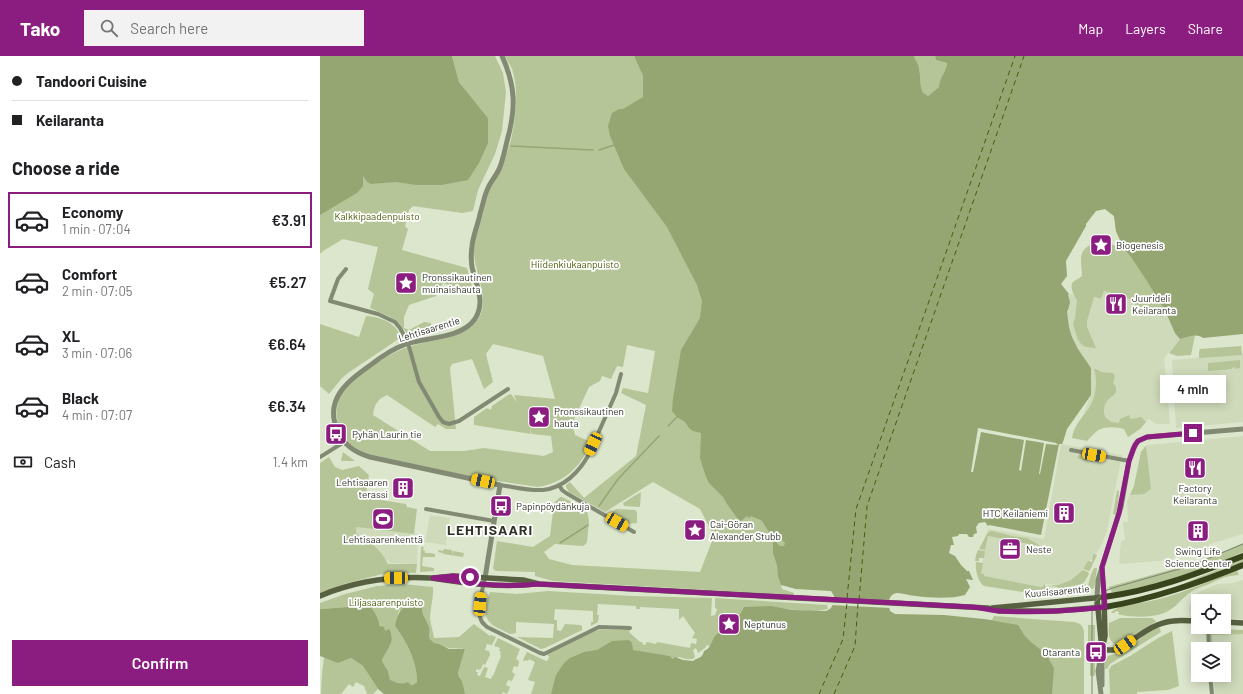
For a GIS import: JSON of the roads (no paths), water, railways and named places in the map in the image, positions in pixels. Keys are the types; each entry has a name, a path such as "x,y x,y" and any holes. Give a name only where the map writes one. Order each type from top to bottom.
{"main road":[{"name":"Kuusisaarentie","path":"320,596 349,586 374,580 387,578 433,578 484,581 524,580 539,584 988,608 1101,598 1130,593 1170,583 1243,556"},
{"name":"Kuusisaarentie","path":"988,608 999,611 1056,611 1101,607 1132,602 1175,590 1243,565"},
{"path":"1101,598 1105,641 1102,647 1115,650 1147,630 1166,622 1191,621"},
{"path":"1231,622 1243,623"}],"street":[{"name":"Lehtisaarentie","path":"500,485 359,454 344,442 338,432 334,418 336,401 341,389 352,378 383,356 400,346 458,332 469,326 474,321 481,302 472,262 472,241 488,187 495,176 503,157 513,113 513,87 508,69 502,56"},
{"path":"346,270 338,279 330,300 378,314 388,318 400,328 408,344 419,382 439,417 444,422 449,424 460,421 508,389"},
{"path":"621,374 616,393 584,463 571,477 550,489 536,490 500,485 479,614 483,624 487,627 544,654 599,627 630,628"},
{"path":"1101,598 1102,567 1120,506 1129,461 1138,441 1147,437 1243,429"},
{"path":"320,457 344,442"},
{"path":"1071,450 1129,461"},
{"path":"559,485 561,489 634,532"},
{"path":"426,509 494,521"},
{"path":"1101,694 1103,671 1102,647"},
{"path":"1211,682 1212,694"}],"waterway":[{"path":"599,150 614,145"},
{"path":"511,146 593,150"},
{"path":"668,426 677,417"},
{"path":"599,506 618,479 659,436"},
{"path":"560,543 588,525"}],"tram line":[{"path":"1092,694 1092,612 1095,602 1099,597 1107,590 1190,566 1243,544"}],"place":[{"name":"Biogenesis","path":"1101,245"},
{"name":"Pronssikautinen muinaishauta","path":"406,283"},
{"name":"Juurideli Keilaranta","path":"1116,304"},
{"name":"Pronssikautinen hauta","path":"539,417"},
{"name":"Pyhän Laurin tie","path":"336,434"},
{"name":"Factory Keilaranta","path":"1195,468"},
{"name":"Lehtisaaren terassi","path":"403,488"},
{"name":"Papinpöydänkuja","path":"501,506"},
{"name":"HTC Keilaniemi","path":"1064,513"},
{"name":"Lehtisaarenkenttä","path":"383,519"},
{"name":"Cai-Göran Alexander Stubb","path":"695,530"},
{"name":"Swing Life Science Center","path":"1198,531"},
{"name":"Neste","path":"1010,549"},
{"name":"Neptunus","path":"729,624"},
{"name":"Otaranta","path":"1096,652"}],"district":[{"name":"LEHTISAARI","path":"490,530"}],"park label":[{"name":"Kalkkipaadenpuisto","path":"377,216"},
{"name":"Hiidenkiukaanpuisto","path":"575,264"},
{"name":"Liljasaarenpuisto","path":"386,602"}]}
